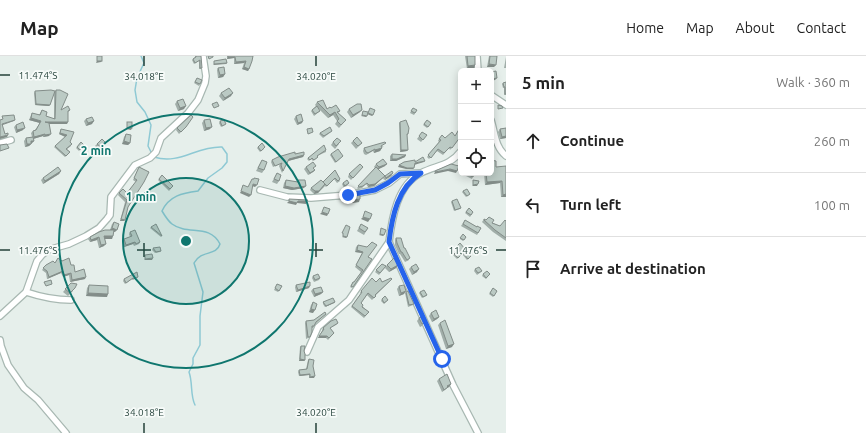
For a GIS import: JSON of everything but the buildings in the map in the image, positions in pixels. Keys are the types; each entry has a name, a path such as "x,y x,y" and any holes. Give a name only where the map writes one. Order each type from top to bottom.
{"street":[{"path":"0,316 26,292 38,261 42,255 48,250 77,241 99,228 110,215 113,194 135,165 150,158 156,152 161,138 188,113 198,100 205,83 206,76 203,56"},
{"path":"478,56 478,68"},
{"path":"494,96 506,105"},
{"path":"494,132 498,147 506,156"},
{"path":"0,144 11,140"},
{"path":"307,352 318,326 349,300 389,242 391,224 399,197 408,184 421,173 452,161 458,154"},
{"path":"260,190 287,197 311,198 348,195 375,190 400,174 421,173"},
{"path":"389,242 453,385 478,433"},
{"path":"26,292 49,299 71,300"},
{"path":"0,340 8,365 24,388 38,400 66,433"}],"waterway":[{"path":"141,56 144,63 137,78 135,90 137,102 145,112 151,125 148,146 152,154"},
{"path":"154,157 172,159 213,147 222,147 227,154 227,162 222,168 208,178 198,191 177,196 168,202 162,211 172,224 185,229 210,234 220,244 218,248 201,256 194,263 203,292 200,316 200,345 193,358 193,364 189,372 195,405"}],"route":[{"path":"348,195 375,190 400,174 421,173 408,184 399,197 391,224 389,242 442,359"}]}
